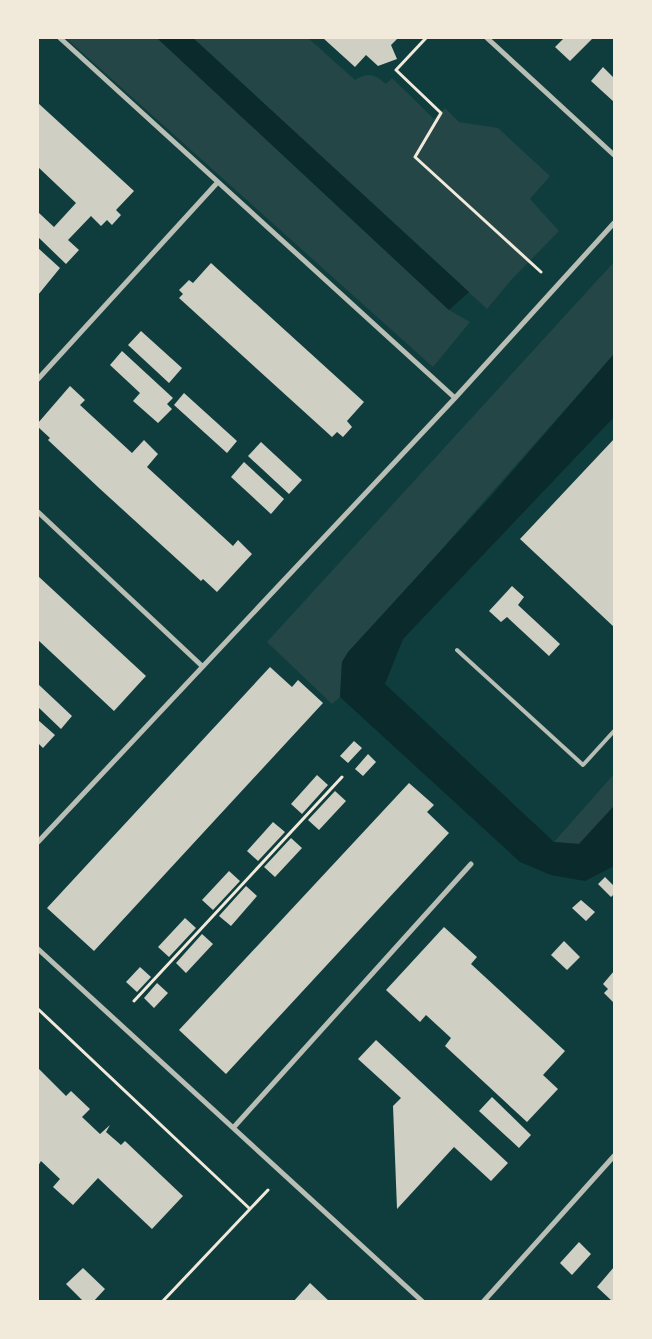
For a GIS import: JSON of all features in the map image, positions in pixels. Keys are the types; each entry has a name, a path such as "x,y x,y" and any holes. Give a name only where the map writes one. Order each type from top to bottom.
{"street":[{"path":"60,38 454,398"},
{"path":"487,38 614,155"},
{"path":"38,379 217,183"},
{"path":"38,842 454,398 614,223"},
{"path":"38,512 202,666"},
{"path":"234,1127 471,864"},
{"path":"38,949 423,1302"},
{"path":"483,1302 614,1156"}],"lane":[{"path":"457,650 583,765 614,731"}],"path":[{"path":"426,38 396,70 441,113 415,157 557,286"},
{"path":"134,1001 342,777"},
{"path":"38,1009 250,1209"},
{"path":"162,1302 284,1174"}],"shaded area":[{"path":"66,38 157,38 449,310 470,322 433,367"},
{"path":"157,38 193,38 469,292 449,310"},
{"path":"193,38 308,38 355,80 371,75 386,84 392,78 434,119 445,108 459,122 498,128 550,176 530,199 559,231 511,280 487,309"},
{"path":"614,262 614,354 342,662 340,697 332,704 267,642"},
{"path":"614,354 614,417 403,639 385,684 554,842 579,844 614,806 614,866 585,881 551,875 520,862 340,697 342,662 348,652 491,496"},
{"path":"614,774 614,806 579,844 554,842"}],"building":[{"path":"323,38 398,38 391,45 397,59 378,66 366,55 355,67"},
{"path":"564,38 593,38 570,61 555,47"},
{"path":"603,67 614,78 614,102 591,81"},
{"path":"38,103 134,191 116,210 121,215 112,225 107,220 101,226 91,216 68,240 79,250 66,264 38,237 39,213 54,227 76,203 38,167"},
{"path":"38,248 60,268 38,295"},
{"path":"211,263 364,402 347,421 352,427 343,437 337,432 332,437 179,298 183,294 179,290 189,280 193,283"},
{"path":"141,331 182,368 169,383 128,345"},
{"path":"122,351 173,398 167,404 172,409 158,423 133,401 140,393 110,365"},
{"path":"70,386 85,400 80,405 132,453 144,440 158,454 147,467 233,546 238,540 252,554 217,592 203,579 201,581 99,488 48,440 50,438 38,427 38,423"},
{"path":"184,393 237,441 227,453 174,405"},
{"path":"614,439 614,627 520,539"},
{"path":"261,442 302,480 289,494 248,456"},
{"path":"244,462 284,499 271,514 231,477"},
{"path":"38,576 146,676 114,711 38,640"},
{"path":"512,586 524,597 518,605 560,644 549,656 507,617 501,622 489,611"},
{"path":"270,667 292,687 298,680 323,703 94,951 47,908"},
{"path":"38,684 72,716 61,729 38,707"},
{"path":"38,720 55,735 43,748 38,743"},
{"path":"354,741 362,748 348,763 340,756"},
{"path":"368,754 376,762 363,776 355,769"},
{"path":"317,775 328,785 302,814 291,804"},
{"path":"409,783 434,805 427,812 449,833 226,1074 179,1030"},
{"path":"335,791 346,801 319,830 308,820"},
{"path":"273,822 285,832 258,861 247,851"},
{"path":"291,838 302,848 275,877 264,867"},
{"path":"229,871 240,881 213,910 202,900"},
{"path":"605,877 614,886 614,894 611,897 598,884"},
{"path":"246,886 257,896 231,926 219,916"},
{"path":"581,900 595,912 586,921 572,908"},
{"path":"185,918 196,928 169,957 158,947"},
{"path":"444,927 477,957 471,964 565,1051 543,1075 558,1089 527,1122 445,1046 451,1038 426,1015 420,1022 386,990"},
{"path":"202,934 213,944 186,973 176,963"},
{"path":"564,941 580,957 567,970 551,955"},
{"path":"140,967 151,977 137,992 126,982"},
{"path":"614,971 614,1003 604,993 608,989 603,984"},
{"path":"157,983 168,993 154,1008 144,998"},
{"path":"376,1040 508,1163 491,1181 454,1147 397,1209 393,1106 401,1098 358,1059"},
{"path":"38,1068 66,1096 71,1091 90,1109 82,1117 100,1134 110,1125 106,1132 121,1145 125,1141 183,1196 152,1229 98,1178 73,1205 53,1187 60,1179 41,1161 38,1166"},
{"path":"492,1097 531,1135 519,1148 479,1111"},
{"path":"579,1242 591,1254 572,1275 560,1263"},
{"path":"614,1267 614,1302 613,1302 597,1287"},
{"path":"83,1268 105,1289 93,1302 84,1302 66,1284"},
{"path":"310,1283 330,1302 293,1302"}]}
